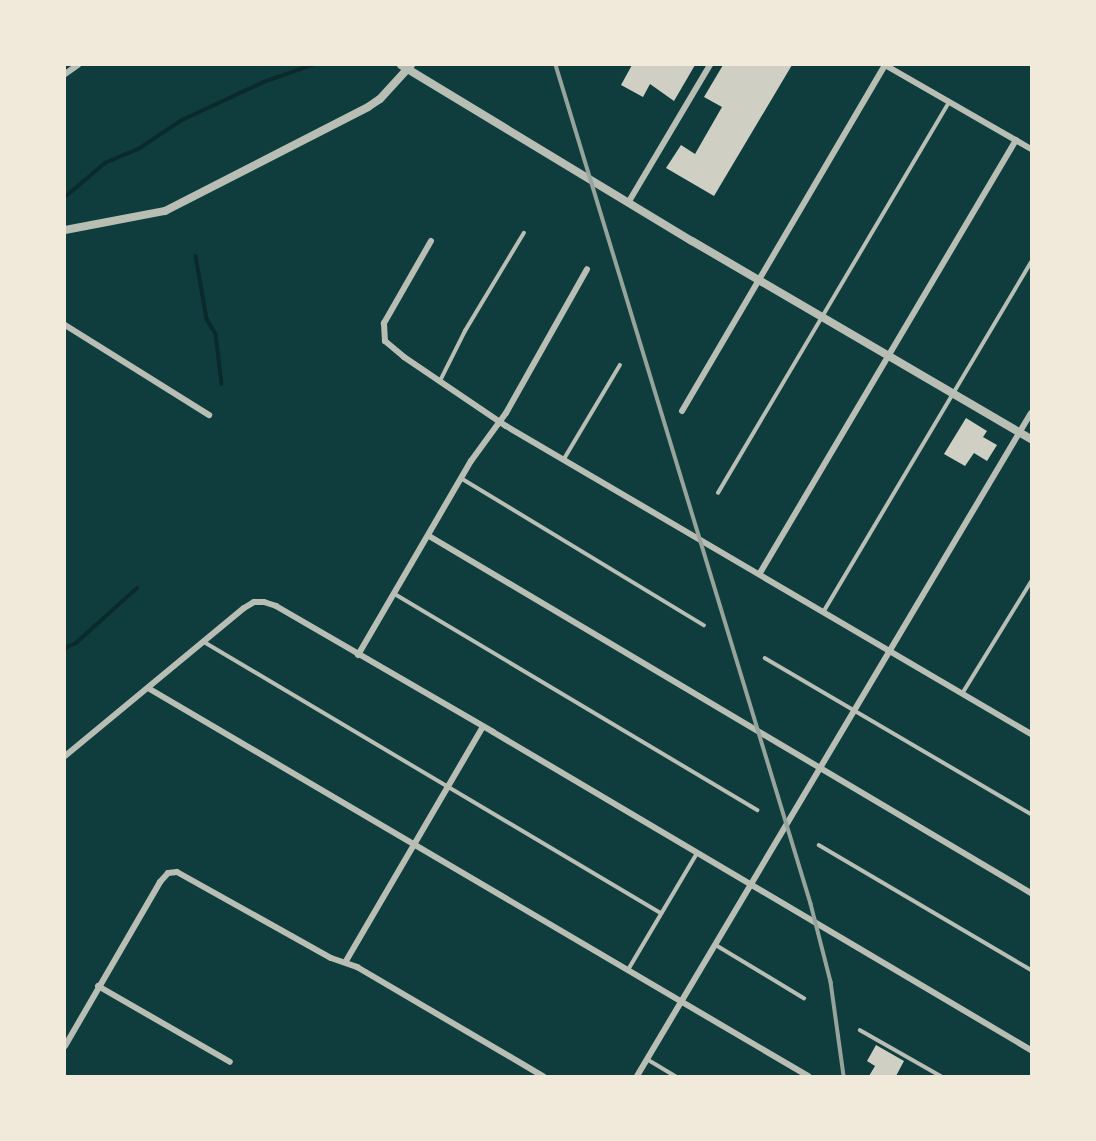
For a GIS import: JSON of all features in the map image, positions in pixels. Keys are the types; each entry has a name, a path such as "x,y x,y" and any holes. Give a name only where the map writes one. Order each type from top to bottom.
{"street":[{"path":"65,74 78,65"},
{"path":"628,203 710,65"},
{"path":"682,411 885,65 1031,149"},
{"path":"65,230 165,211 368,107 380,99 406,66 628,203 1031,439"},
{"path":"760,573 891,356 1016,140"},
{"path":"432,241 384,323 385,341 404,357 441,379 500,422 1031,734"},
{"path":"358,655 461,478 500,422 587,269"},
{"path":"65,325 209,415"},
{"path":"637,1076 1031,413"},
{"path":"429,536 1031,893"},
{"path":"65,756 254,602 276,606 1031,1051"},
{"path":"148,688 808,1076"},
{"path":"346,961 411,845 483,727"},
{"path":"65,1046 160,881 172,872 185,875 331,958 346,961 542,1076"},
{"path":"98,986 230,1062"}],"lane":[{"path":"718,493 950,102"},
{"path":"441,379 470,323 524,233"},
{"path":"824,611 1031,262"},
{"path":"564,459 620,365"},
{"path":"461,478 704,625"},
{"path":"962,694 1031,582"},
{"path":"395,593 758,810"},
{"path":"206,643 661,913"},
{"path":"765,659 1031,814"},
{"path":"819,845 1031,970"},
{"path":"627,972 696,855"},
{"path":"714,944 804,998"},
{"path":"860,1030 941,1076"},
{"path":"647,1059 675,1076"}],"building":[{"path":"632,65 695,65 674,101 650,84 643,97 621,85"},
{"path":"723,65 792,65 714,196 666,168 681,145 695,154 722,107 704,97"},
{"path":"966,418 987,431 983,437 997,445 987,461 974,453 965,466 944,454"},
{"path":"876,1045 904,1061 896,1076 869,1076 875,1066 867,1061"}],"waterway":[{"path":"65,197 105,163 140,148 182,120 264,82 312,65"},
{"path":"196,256 207,319 216,334 222,384"},
{"path":"65,648 76,643 137,588"}],"railway":[{"path":"556,65 811,904 831,982 844,1076"}]}
